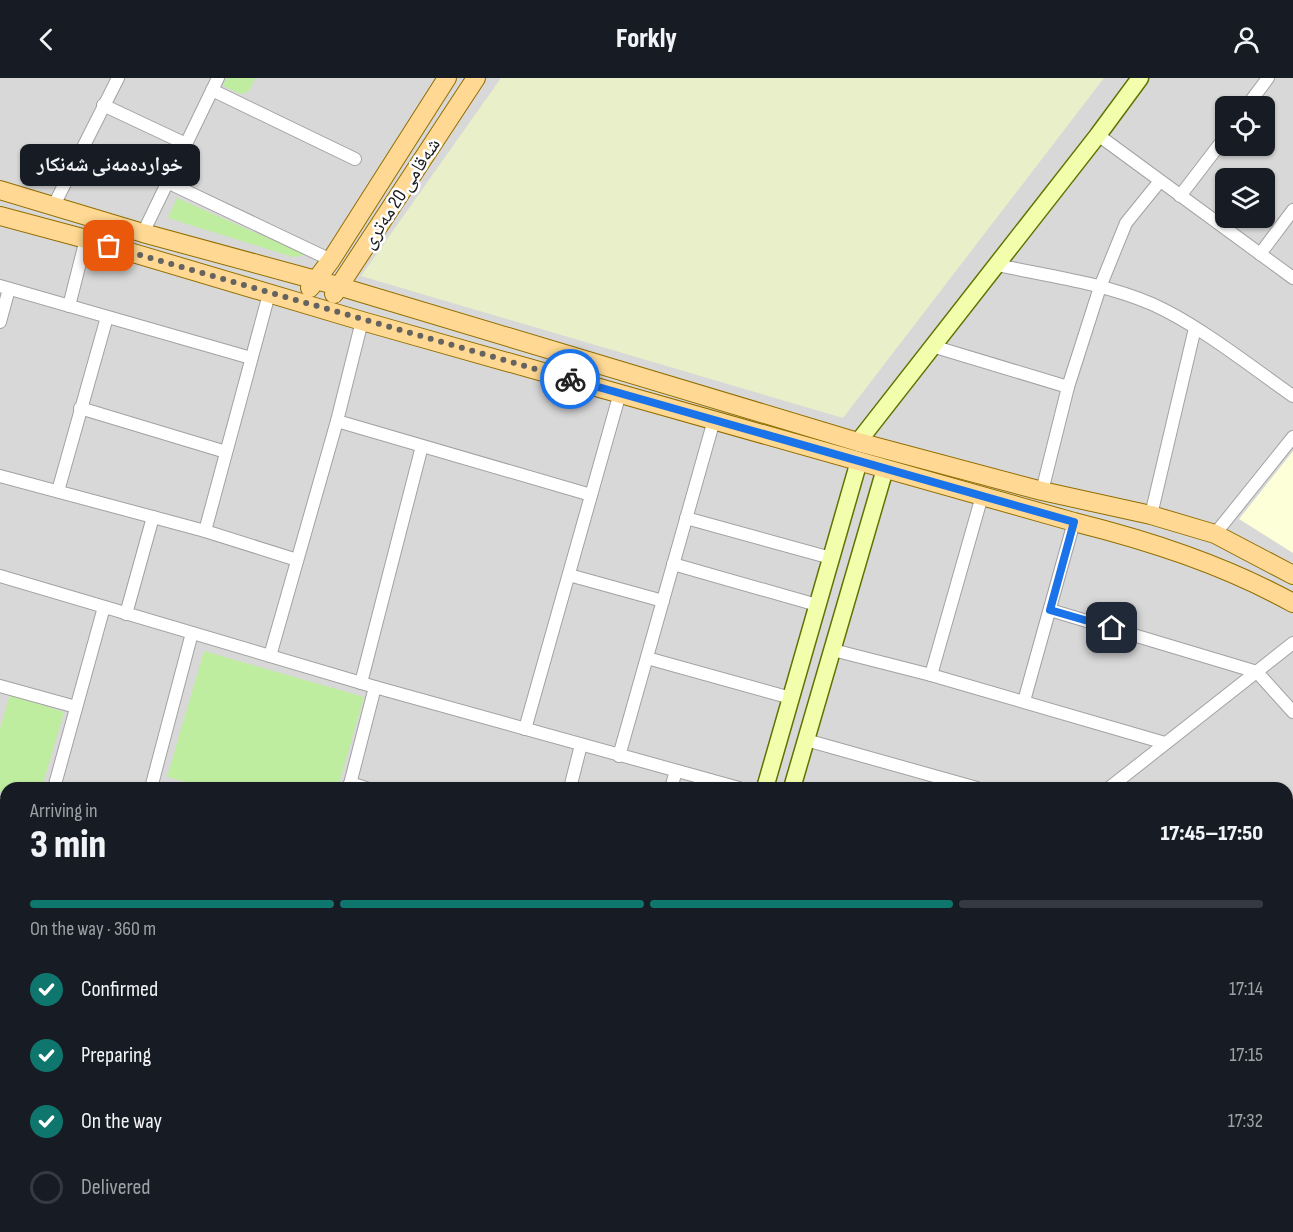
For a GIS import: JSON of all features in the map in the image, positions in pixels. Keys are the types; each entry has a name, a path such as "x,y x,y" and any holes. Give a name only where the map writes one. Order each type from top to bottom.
{"main road":[{"name":"شەقامی 20 مەتری","path":"300,302 331,260 447,78"},
{"name":"شەقامی 20 مەتری","path":"325,308 476,78"},
{"path":"0,190 338,286 858,442 1042,491 1145,514 1215,534 1293,574"},
{"path":"0,216 885,469 1132,536 1208,562 1293,603"},
{"path":"346,236 366,245"},
{"path":"1132,536 1145,514"}],"street":[{"path":"54,205 118,78"},
{"path":"143,232 218,78"},
{"path":"858,442 1140,78"},
{"path":"1254,96 1268,78"},
{"path":"212,90 355,159"},
{"path":"103,105 186,144"},
{"path":"1098,135 1293,278"},
{"path":"1180,196 1215,150"},
{"path":"1042,491 1068,387 1100,287 1126,223 1160,181"},
{"path":"167,182 331,260"},
{"path":"1260,254 1293,210"},
{"path":"69,306 86,239"},
{"path":"997,264 1100,287 1154,305 1195,328 1293,396"},
{"path":"0,322 4,288 251,358"},
{"path":"205,531 269,294"},
{"path":"58,491 107,317"},
{"path":"270,656 337,421 362,321"},
{"path":"1145,514 1195,328"},
{"path":"932,346 1068,387"},
{"path":"525,729 620,393"},
{"path":"80,408 226,452"},
{"path":"619,756 714,420"},
{"path":"337,421 591,495"},
{"path":"1215,534 1293,437"},
{"path":"361,683 422,446"},
{"path":"767,782 859,461"},
{"path":"794,782 885,469"},
{"path":"0,476 205,531 297,560"},
{"path":"931,675 982,496"},
{"path":"126,614 153,517"},
{"path":"686,518 831,558"},
{"path":"1024,701 1074,522"},
{"path":"673,564 817,605"},
{"path":"569,575 663,601"},
{"path":"0,576 361,683 717,782"},
{"path":"56,782 104,607"},
{"path":"1050,610 1257,672 1293,712"},
{"path":"156,782 192,633"},
{"path":"1116,782 1293,643"},
{"path":"833,650 1024,701 1165,743"},
{"path":"647,658 791,698"},
{"path":"0,700 2,686 76,707"},
{"path":"350,782 375,687"},
{"path":"806,740 956,782"},
{"path":"572,782 581,745"},
{"path":"673,782 676,771"}],"shaded area":[{"path":"0,78 1293,78 1293,782 0,782"},
{"path":"501,78 1104,78 843,418 361,276"},
{"path":"1293,451 1293,553 1239,519"}],"green space":[{"path":"226,78 255,78 249,91 241,94 223,86"},
{"path":"177,198 306,255 293,257 168,218"},
{"path":"204,651 364,697 339,782 186,782 167,777"},
{"path":"10,695 64,712 43,782 0,782 0,728"}],"way so far":[{"path":"109,246 269,294 325,308 362,321 570,379"}],"place":[{"name":"خواردەمەنی شەنکار","path":"109,246"}],"route":[{"path":"570,379 1074,522 1050,610 1112,628"}]}
